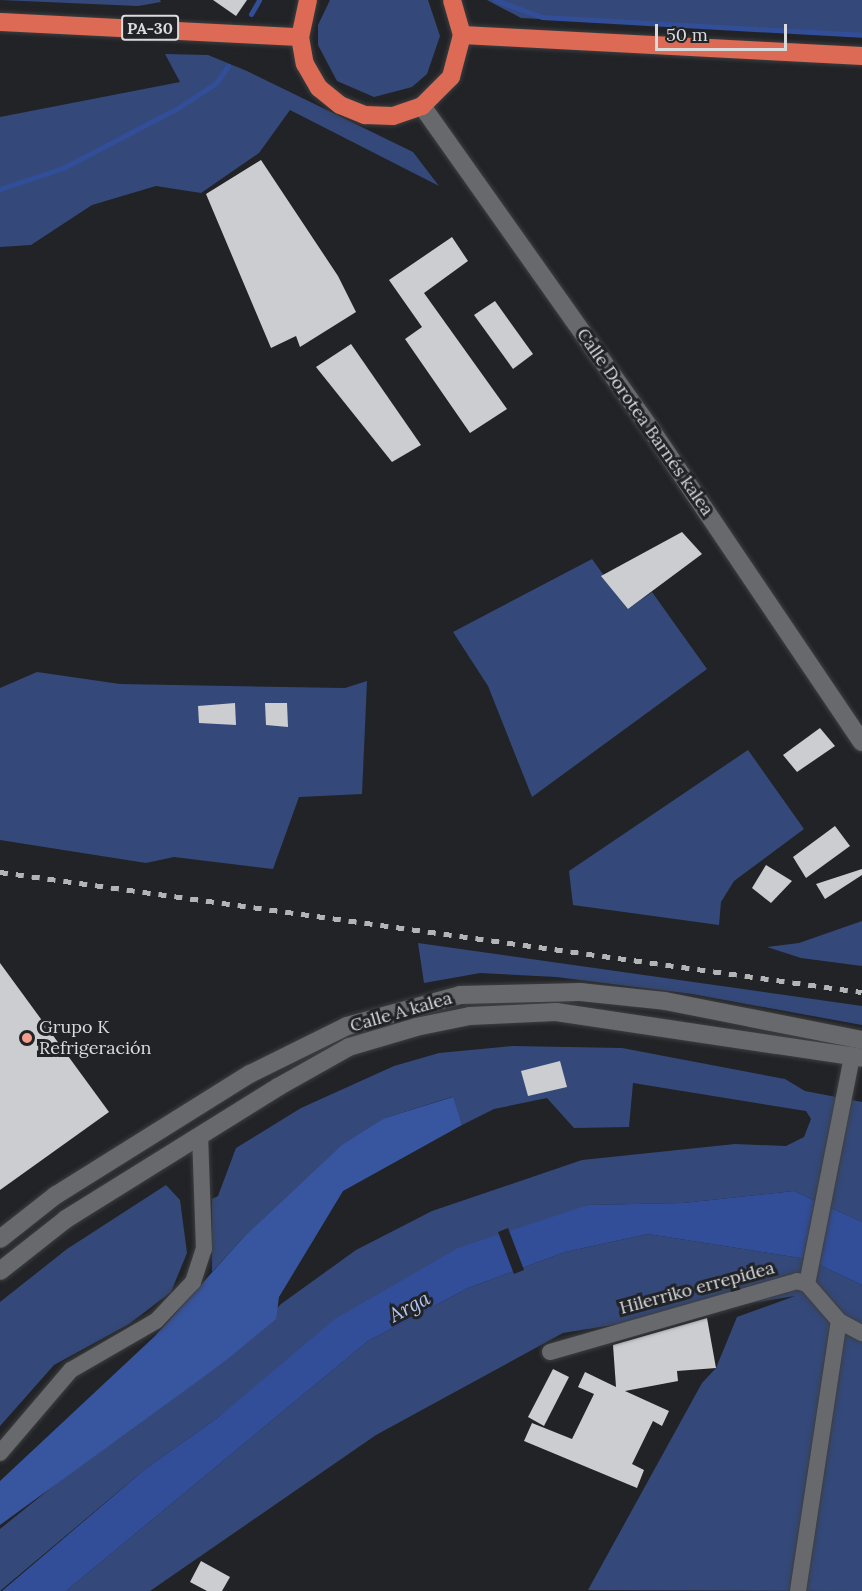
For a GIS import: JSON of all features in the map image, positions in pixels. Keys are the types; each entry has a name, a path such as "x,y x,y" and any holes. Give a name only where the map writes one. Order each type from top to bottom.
{"highway":[{"path":"308,0 300,37 304,64 319,87 340,105 365,115 393,116 422,106 451,77 462,35 452,0"},
{"name":"PA-30","path":"0,22 300,37"},
{"path":"462,35 862,56"}],"main road":[{"name":"Calle Dorotea Barnés kalea","path":"422,106 664,447 862,742"},
{"name":"Calle A kalea","path":"0,1239 56,1195 250,1074 346,1026 460,995 580,992 643,999 858,1048"},
{"name":"Calle A kalea","path":"0,1271 66,1219 349,1047 470,1016 556,1012 858,1048"}],"street":[{"path":"858,1048 837,1123 808,1276 839,1321 862,1333"},
{"path":"0,1453 71,1370 156,1321 193,1282 204,1249 200,1137"},
{"name":"Hilerriko errepidea","path":"550,1352 808,1276"},
{"path":"798,1591 839,1321"}],"shaded area":[{"path":"0,0 160,0 161,2 138,6"},
{"path":"330,0 428,0 440,36 427,74 412,87 374,97 337,81 318,45 318,25"},
{"path":"487,0 862,0 862,36 521,18"},
{"path":"165,54 208,55 247,71 413,152 439,186 290,110 259,153 201,193 156,186 92,205 31,245 0,247 0,117 180,82"},
{"path":"592,559 628,609 652,592 707,669 532,797 488,686 453,632"},
{"path":"37,672 120,684 345,688 367,681 362,794 299,797 273,869 174,857 146,863 0,840 0,688"},
{"path":"748,750 804,829 734,881 721,902 719,925 573,905 569,871"},
{"path":"862,921 862,966 801,958 767,947 799,943"},
{"path":"418,943 862,1006 862,1025 692,994 556,977 480,973 424,983"},
{"path":"512,1046 622,1048 785,1079 805,1091 862,1102 862,1222 794,1191 683,1203 588,1205 220,1416 144,1470 0,1591 0,1529 114,1437 224,1362 281,1304 356,1250 432,1211 582,1160 735,1144 786,1146 804,1137 811,1119 806,1111 633,1083 629,1127 574,1128 547,1098 494,1109 462,1125 452,1097 385,1118 242,1239 212,1272 212,1199 218,1196 236,1148 301,1108 394,1066 439,1053"},
{"path":"453,1097 462,1125 343,1191 279,1297 276,1319 224,1362 0,1525 0,1481 155,1336 242,1239 342,1145 385,1118"},
{"path":"166,1185 180,1200 187,1253 171,1292 129,1324 54,1365 0,1426 0,1302 67,1249"},
{"path":"648,1234 807,1259 862,1285 862,1591 588,1590 702,1383 716,1368 737,1317 795,1296 563,1333 376,1435 150,1591 66,1591 368,1341 468,1288 565,1252"}],"water":[{"name":"Arga","path":"794,1191 862,1222 862,1285 807,1259 648,1234 565,1252 468,1288 368,1341 66,1591 2,1591 144,1470 220,1416 335,1319 458,1248 588,1205 683,1203"}],"pier":[{"path":"508,1228 524,1270 514,1274 498,1232"}],"building":[{"path":"213,0 247,0 236,16"},
{"path":"261,160 338,276 356,312 300,347 296,336 271,348 206,194"},
{"path":"452,237 468,261 424,293 507,409 470,433 405,339 422,327 389,280"},
{"path":"495,301 533,354 513,369 474,315"},
{"path":"351,344 421,445 392,462 316,367"},
{"path":"682,532 702,554 628,609 601,576"},
{"path":"235,703 236,725 199,723 198,706"},
{"path":"265,703 287,703 288,727 266,725"},
{"path":"820,728 835,746 797,772 783,755"},
{"path":"835,826 850,846 806,878 793,857"},
{"path":"766,865 792,881 771,903 752,888"},
{"path":"862,869 862,875 825,899 816,884"},
{"name":"Grupo K Refrigeración","path":"0,963 109,1112 0,1190"},
{"path":"560,1061 567,1087 528,1096 521,1071"},
{"path":"707,1318 716,1368 677,1371 678,1381 625,1391 669,1411 662,1426 653,1421 632,1464 644,1470 637,1488 524,1441 532,1423 572,1439 594,1394 578,1387 585,1372 616,1387 613,1345"},
{"path":"553,1369 569,1377 544,1426 528,1417"},
{"path":"201,1561 230,1577 222,1591 207,1591 190,1582"}],"waterway":[{"path":"251,14 259,0"},
{"path":"495,0 542,17 862,35"},
{"path":"0,189 63,168 178,108 216,83 228,66"}],"railway":[{"path":"0,872 862,992"}],"place":[{"name":"Grupo K Refrigeración","path":"27,1038"}]}
